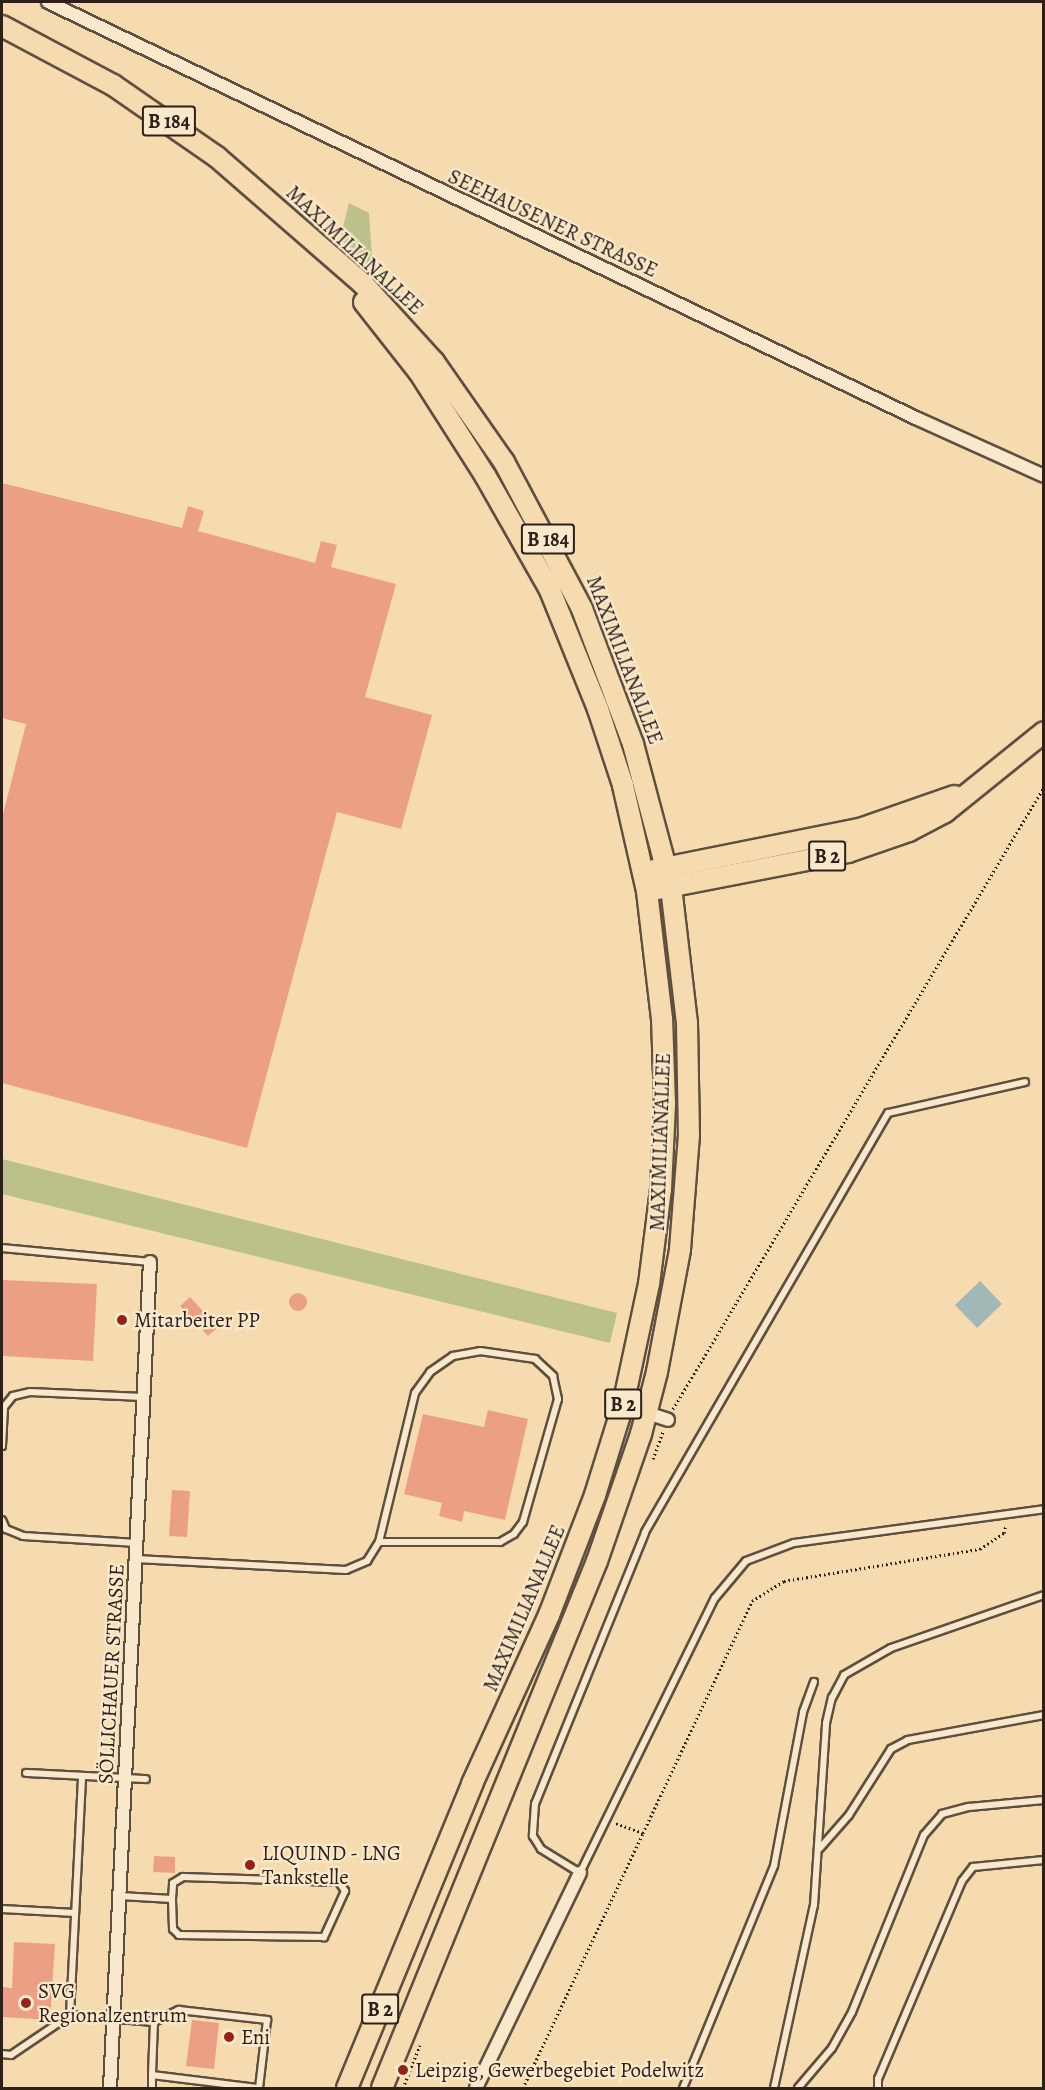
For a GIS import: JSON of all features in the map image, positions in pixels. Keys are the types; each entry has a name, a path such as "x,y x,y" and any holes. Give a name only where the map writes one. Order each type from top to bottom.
{"main road":[{"name":"MAXIMILIANALLEE","path":"3,30 113,85 181,129 392,313 434,362 504,462 541,526 582,609 616,694 671,887 687,1023 689,1135 680,1250 647,1413 597,1561 382,2088"},
{"name":"B 184","path":"337,263 431,390 549,588 598,710 622,784 645,881"},
{"name":"B 2","path":"645,881 671,887 864,848 945,812 970,790 999,771 1044,732"},
{"name":"B 2","path":"645,881 666,867 860,828 970,790"},
{"name":"MAXIMILIANALLEE","path":"347,2088 472,1784 566,1572 623,1405 650,1284 662,1169 662,1019 645,881"}],"street":[{"name":"SEEHAUSENER STRASSE","path":"48,2 918,419 1044,476"},
{"name":"SÖLLICHAUER STRASSE","path":"110,2088 150,1262"},
{"path":"647,1413 668,1419"},
{"path":"476,2088 580,1874"}],"lane":[{"path":"1025,1082 888,1113 645,1533 531,1819 541,1849 580,1874 715,1598 746,1561 794,1544 1044,1509"},
{"path":"2,1248 150,1262"},
{"path":"136,1559 346,1570 366,1561 379,1542 415,1393 430,1372 453,1356 480,1351 535,1359 553,1376 558,1399 523,1522 514,1534 500,1542 379,1542"},
{"path":"2,1446 4,1407 13,1396 30,1392 144,1397"},
{"path":"2,1520 6,1529 23,1536 137,1543"},
{"path":"774,2088 814,1905 820,1848 826,1723 844,1675 891,1648 1044,1595"},
{"path":"683,2088 774,1866 803,1712 814,1682"},
{"path":"820,1848 849,1815 891,1749 908,1740 1044,1715"},
{"path":"26,1773 146,1779"},
{"path":"70,2015 82,1776"},
{"path":"798,2088 832,2048 852,2012 924,1835 942,1814 969,1807 1044,1800"},
{"path":"878,2088 878,2079 962,1881 973,1867 1044,1860"},
{"path":"183,1877 339,1882 345,1891 324,1937 179,1935 173,1929 172,1899 173,1884 183,1877"},
{"path":"120,1896 172,1899"},
{"path":"2,1909 75,1913"},
{"path":"2,2054 11,2055 70,2015 154,2022 179,2010 267,2020 258,2088 221,2086 152,2075"},
{"path":"152,2088 154,2022"}],"path":[{"path":"1035,796 1044,787"},
{"path":"523,2088 752,1601 784,1581 980,1548 1004,1533 1008,1514"},
{"path":"606,1819 643,1833"}],"green space":[{"path":"349,203 369,213 373,271 340,239"},
{"path":"2,1159 617,1313 610,1343 2,1194"}],"shaded area":[{"path":"980,1281 1002,1304 977,1328 955,1305"}],"building":[{"path":"2,483 182,528 188,506 204,511 198,531 315,563 321,541 337,545 331,567 396,584 365,697 432,715 401,829 337,812 247,1148 2,1083 2,818 26,724 2,718"},
{"path":"2,1280 97,1284 93,1361 2,1356"},
{"path":"294,1293 302,1293 307,1298 305,1309 294,1311 289,1306 289,1298"},
{"path":"190,1297 218,1327 208,1336 180,1306"},
{"path":"488,1410 528,1419 505,1520 464,1511 462,1522 439,1516 442,1503 404,1494 423,1414 484,1427"},
{"path":"172,1490 190,1491 187,1537 169,1536"},
{"path":"154,1856 175,1857 175,1873 153,1872"},
{"name":"SVG Regionalzentrum","path":"14,1942 55,1944 50,2020 2,2017 2,1987 12,1988"},
{"path":"192,2020 219,2023 214,2069 186,2066"}],"place":[{"name":"Mitarbeiter PP","path":"122,1320"},
{"name":"LIQUIND - LNG Tankstelle","path":"250,1865"},
{"name":"SVG Regionalzentrum","path":"26,2003"},
{"name":"Eni","path":"229,2037"},
{"name":"Leipzig, Gewerbegebiet Podelwitz","path":"403,2070"}]}
